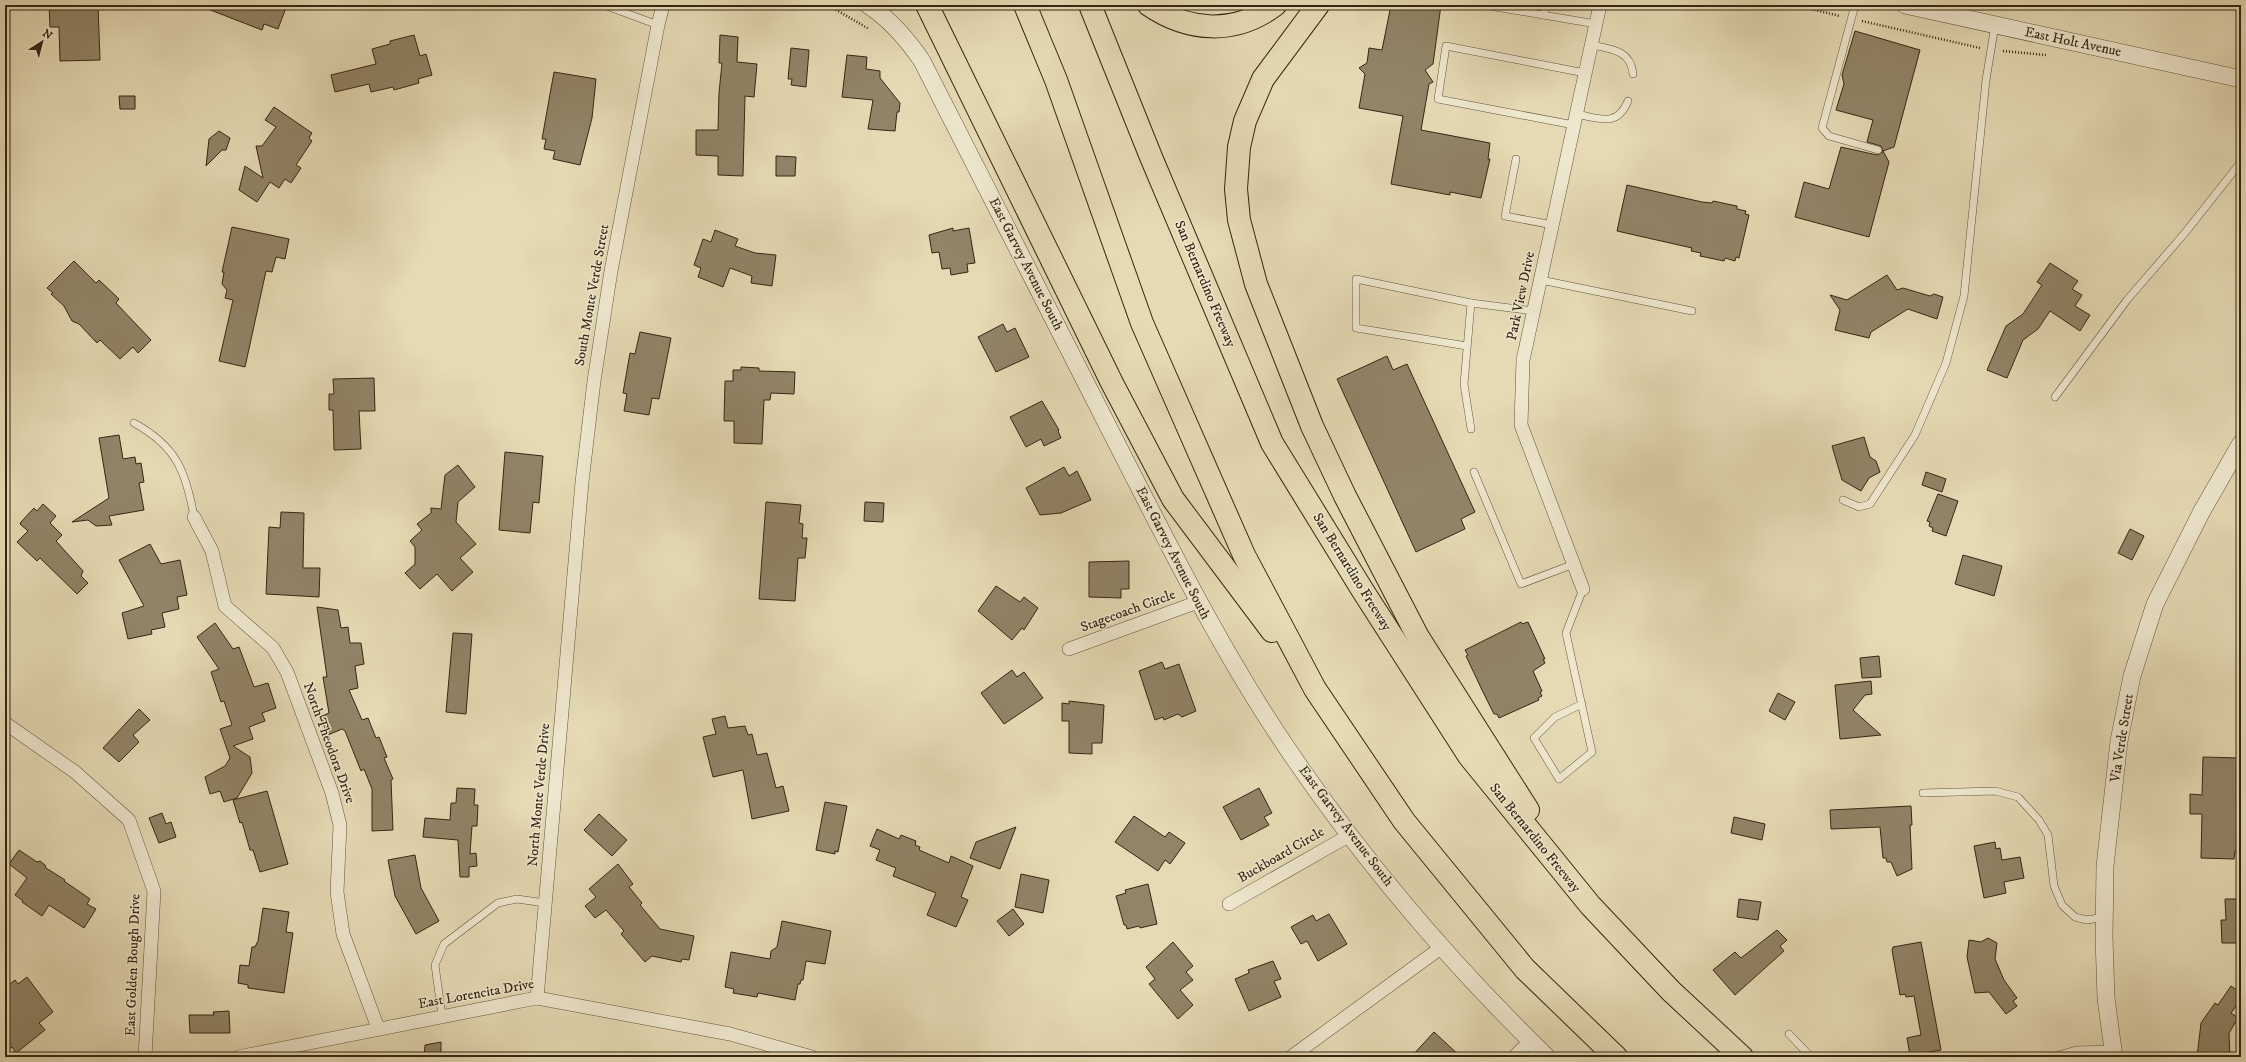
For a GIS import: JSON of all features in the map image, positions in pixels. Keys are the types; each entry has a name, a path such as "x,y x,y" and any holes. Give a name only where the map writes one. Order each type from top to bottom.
{"highway":[{"path":"927,5 1112,383 1173,499 1315,688 1404,821 1525,969 1616,1057"},
{"path":"1010,5 1056,80"},
{"path":"1025,5 1056,80 1142,323 1244,555 1315,688"},
{"name":"San Bernardino Freeway","path":"1090,5 1151,157 1272,443 1363,591 1469,756 1590,905 1671,991 1742,1057"},
{"path":"1149,5 1165,16 1184,23 1219,28 1248,21 1275,5"},
{"path":"1318,5 1264,79 1245,121 1240,147 1236,189 1239,220 1256,284 1312,426 1345,496 1418,637 1590,905"}],"street":[{"name":"South Monte Verde Street","path":"572,594 582,482 594,381 613,263 663,5"},
{"name":"East Garvey Avenue South","path":"868,5 883,15 905,36 922,61 1198,602 1264,714 1315,788 1350,835 1442,947 1546,1057"},
{"name":"Park View Drive","path":"1583,588 1522,425 1523,360 1600,5"},
{"name":"East Holt Avenue","path":"1905,5 1923,7 1995,25 2241,79"},
{"name":"Via Verde Street","path":"2114,1053 2106,998 2104,917 2105,866 2119,741 2132,676 2155,604 2202,512 2241,443"},
{"name":"North Theodora Drive","path":"194,517 212,551 225,606 273,648 287,672 332,793 340,825 336,892 343,934 378,1028"},
{"name":"North Monte Verde Drive","path":"537,998 572,594"},
{"name":"Stagecoach Circle","path":"1069,649 1198,602"},
{"name":"East Golden Bough Drive","path":"5,723 75,772 129,820 154,891 145,1057"},
{"name":"Buckboard Circle","path":"1229,904 1350,835"},
{"path":"1292,1057 1442,947"},
{"name":"East Lorencita Drive","path":"238,1057 378,1028 537,998 730,1034 812,1057"},
{"path":"1514,1057 1530,1041"}],"lane":[{"path":"604,5 658,26"},
{"path":"1484,5 1596,24"},
{"path":"1544,15 1545,5"},
{"path":"1855,5 1822,128 1829,136 1878,150"},
{"path":"1843,500 1859,507 1870,504 1915,435 1946,363 1964,296 1986,80 1995,25"},
{"path":"1592,45 1620,51 1628,57 1632,66 1633,74"},
{"path":"1585,73 1446,46 1438,99 1575,120 1609,120 1617,118 1625,109 1628,102"},
{"path":"1516,159 1505,216 1552,225"},
{"path":"2054,397 2127,300 2184,234 2241,162"},
{"path":"1467,346 1356,328 1356,279 1471,303 1534,311"},
{"path":"1541,280 1692,311"},
{"path":"1471,303 1464,384 1471,429"},
{"path":"134,423 149,431 166,445 170,451 189,486 194,517"},
{"path":"1474,472 1521,584 1574,564"},
{"path":"1582,704 1555,717 1534,738 1559,778 1592,752 1582,704 1566,633 1583,588"},
{"path":"1923,793 1995,791 2018,798 2039,820 2048,835 2054,886 2062,905 2075,917 2087,920 2104,917"},
{"path":"442,1016 435,965 444,944 498,903 517,899 545,903"},
{"path":"1789,1034 1811,1057"},
{"path":"2052,1057 2076,1050 2114,1053"}],"path":[{"path":"828,5 873,32"},
{"path":"1794,5 1991,50 2050,55"}],"building":[{"path":"49,5 98,5 100,60 60,61 59,27 50,27"},
{"path":"287,5 278,29 264,24 262,30 200,6"},
{"path":"1391,5 1441,5 1433,64 1425,70 1433,82 1429,84 1421,130 1490,143 1488,159 1490,159 1481,198 1450,192 1450,195 1391,184 1403,116 1359,108 1365,74 1359,68 1367,63 1369,48 1382,50"},
{"path":"1855,31 1920,50 1894,147 1883,151 1889,162 1869,237 1795,217 1804,182 1829,189 1841,147 1877,155 1883,152 1881,146 1867,142 1873,120 1836,110 1844,84 1842,75"},
{"path":"414,35 420,56 426,54 432,75 418,79 419,83 394,90 393,87 371,92 369,84 335,92 331,75 376,64 372,49 390,44 390,41"},
{"path":"720,35 738,37 737,62 757,64 754,97 745,96 743,176 718,175 718,156 696,155 696,130 718,130 719,93 722,63 719,63"},
{"path":"791,48 809,50 806,87 791,85 792,79 788,79"},
{"path":"847,55 867,57 866,69 880,71 880,78 900,103 899,112 897,112 895,131 868,129 873,100 842,97"},
{"path":"554,72 596,79 592,118 580,165 553,159 555,151 544,149 546,139 542,139"},
{"path":"119,96 135,96 135,109 120,109"},
{"path":"274,107 312,133 309,138 312,141 296,165 301,168 291,183 285,179 279,188 270,182 257,202 239,190 245,166 263,178 256,146 262,146 276,127 265,120"},
{"path":"219,131 230,138 226,150 222,150 206,166 209,139"},
{"path":"776,156 796,157 795,176 776,176"},
{"path":"1627,185 1702,202 1712,203 1713,201 1737,206 1737,209 1746,211 1745,214 1749,215 1739,258 1736,257 1735,261 1725,258 1724,261 1700,256 1701,253 1691,251 1692,248 1617,231"},
{"path":"232,227 289,239 285,259 276,257 272,272 266,271 245,367 219,361 233,300 225,298 227,290 222,284 224,272 222,272"},
{"path":"953,228 953,231 969,228 975,263 967,264 968,272 951,275 950,268 942,269 939,252 932,253 929,235"},
{"path":"715,230 738,239 735,246 755,253 776,255 772,286 751,283 752,276 730,268 723,287 698,277 701,268 694,265 703,239 711,242"},
{"path":"74,261 96,283 99,280 119,299 116,303 151,340 138,353 133,347 120,359 100,340 97,343 79,324 72,321 64,306 51,294 53,293 47,288"},
{"path":"2050,263 2078,281 2072,289 2082,295 2075,306 2090,315 2080,331 2050,311 2038,329 2023,340 2007,378 1987,370 2006,326 2023,314 2042,285 2037,282"},
{"path":"1887,275 1897,290 1903,288 1930,296 1934,294 1943,297 1937,319 1908,309 1871,332 1869,338 1835,330 1840,310 1830,295 1847,300"},
{"path":"1003,324 1007,332 1015,328 1029,357 996,372 978,337"},
{"path":"640,332 671,338 659,399 652,398 649,415 624,411 627,394 623,393 630,353 635,354"},
{"path":"1387,356 1393,370 1407,364 1475,512 1461,519 1465,529 1416,552 1337,379"},
{"path":"741,367 759,368 759,371 795,372 794,394 771,393 770,400 764,400 762,444 734,443 734,421 724,421 725,381 733,381 733,370 741,370"},
{"path":"374,378 375,411 359,411 361,449 334,450 333,410 329,410 329,394 334,394 333,379"},
{"path":"1042,401 1059,430 1058,431 1061,438 1044,446 1041,439 1026,447 1010,417"},
{"path":"119,435 123,459 135,457 136,464 141,463 144,482 139,483 144,510 109,516 112,525 96,526 88,520 72,522 109,498 99,438"},
{"path":"1864,437 1870,457 1876,461 1880,472 1869,478 1861,491 1842,480 1832,446"},
{"path":"505,452 543,456 539,503 533,502 530,533 499,530"},
{"path":"458,465 475,487 458,502 456,522 476,544 460,558 473,572 452,591 437,574 420,589 405,573 415,564 415,547 410,541 422,530 417,524 431,513 431,508 441,509 445,475"},
{"path":"1064,467 1069,476 1077,471 1091,500 1061,513 1040,515 1026,488"},
{"path":"1926,472 1946,479 1942,492 1922,485"},
{"path":"1938,494 1958,501 1946,536 1932,531 1933,528 1929,526 1930,522 1927,521"},
{"path":"766,502 801,505 799,523 803,524 802,538 807,538 805,558 798,558 795,601 759,599"},
{"path":"865,502 884,503 883,522 864,521"},
{"path":"43,504 56,516 50,523 62,535 56,541 83,571 81,576 88,583 77,594 40,558 37,561 17,542 28,531 20,524 21,522 34,508 37,511"},
{"path":"281,512 304,513 303,568 320,568 319,597 266,594 269,527 280,528"},
{"path":"2130,529 2144,536 2132,560 2118,553"},
{"path":"150,544 161,564 180,560 187,595 177,597 179,609 162,613 165,627 151,630 152,634 128,639 122,613 144,606 119,560"},
{"path":"1963,555 2002,566 1994,596 1955,584"},
{"path":"1129,561 1129,589 1121,589 1121,598 1089,597 1089,562"},
{"path":"996,586 1020,602 1024,597 1038,608 1024,630 1022,628 1012,640 978,611"},
{"path":"317,607 338,610 341,628 348,627 350,643 361,643 364,664 355,666 358,688 349,690 362,720 368,718 376,738 379,737 387,757 384,758 393,779 391,780 393,830 372,831 372,789 364,769 361,771 345,731 342,729 328,735 320,717 329,713 323,677 327,677"},
{"path":"1521,622 1522,624 1528,622 1545,659 1543,659 1545,663 1533,671 1542,691 1540,692 1542,696 1538,698 1539,700 1499,718 1497,714 1494,714 1482,690 1466,656 1468,655 1465,650"},
{"path":"215,623 233,649 239,647 254,687 268,683 276,708 262,713 265,721 249,727 253,739 233,746 250,757 252,773 237,798 224,802 220,791 210,794 205,777 225,766 230,758 220,729 232,725 224,701 221,702 211,672 219,669 197,637"},
{"path":"453,633 472,634 466,714 446,712"},
{"path":"1879,656 1881,677 1862,678 1860,658"},
{"path":"1162,662 1165,669 1179,664 1196,711 1182,717 1178,714 1164,720 1163,717 1155,720 1139,671"},
{"path":"1012,670 1017,677 1024,672 1043,698 1004,724 981,693"},
{"path":"1871,681 1872,694 1865,695 1853,710 1881,735 1840,739 1835,685"},
{"path":"1778,693 1795,702 1785,720 1769,711"},
{"path":"1069,701 1104,705 1102,743 1092,743 1092,754 1069,753 1069,721 1062,721 1062,703 1069,704"},
{"path":"139,709 150,720 133,735 139,742 119,762 103,748"},
{"path":"725,716 728,728 745,726 748,735 752,734 757,755 767,753 776,788 783,786 789,811 752,819 743,770 713,777 703,737 716,734 712,719"},
{"path":"2203,757 2241,758 2241,851 2235,851 2234,859 2201,858 2202,814 2190,814 2190,794 2202,795"},
{"path":"457,788 475,789 474,805 478,805 477,826 472,826 470,854 476,853 477,866 469,867 469,877 460,877 458,840 423,837 425,818 450,820 451,803 456,803"},
{"path":"1259,788 1272,813 1264,817 1269,825 1241,840 1223,807"},
{"path":"267,791 288,864 260,872 253,850 250,850 242,822 240,823 233,800"},
{"path":"825,802 847,806 838,852 835,851 835,854 816,850"},
{"path":"1911,806 1912,825 1910,825 1912,869 1897,876 1891,862 1887,862 1886,858 1883,858 1880,827 1831,829 1830,810"},
{"path":"162,813 166,824 171,822 176,837 159,843 149,818"},
{"path":"599,814 627,840 612,856 584,830"},
{"path":"1134,816 1165,837 1169,832 1185,843 1170,864 1165,860 1158,871 1115,842"},
{"path":"1734,817 1765,824 1762,840 1731,833"},
{"path":"1016,827 1000,869 970,858 976,842"},
{"path":"877,829 899,839 901,835 916,841 915,845 920,847 919,850 949,863 951,856 973,866 961,897 968,900 956,927 927,915 936,893 893,876 896,868 876,860 880,850 870,846"},
{"path":"1995,842 1996,849 2000,848 2002,860 2020,857 2024,878 2004,882 2006,893 1984,898 1974,846"},
{"path":"19,850 37,862 40,861 46,868 90,899 87,904 96,909 84,928 49,905 42,916 22,902 23,901 15,895 27,878 9,864"},
{"path":"415,855 421,888 439,921 416,934 395,896 388,860"},
{"path":"618,864 633,884 629,887 642,903 640,905 660,929 694,936 689,960 682,959 681,962 652,956 645,962 621,934 624,931 606,910 595,918 585,906 596,897 589,889"},
{"path":"1021,874 1049,880 1043,913 1015,907"},
{"path":"1148,884 1157,924 1127,929 1126,925 1124,925 1116,896 1126,893 1125,890"},
{"path":"1739,899 1761,902 1758,920 1737,917"},
{"path":"2225,899 2241,899 2241,943 2222,943 2221,920 2226,920"},
{"path":"263,908 289,912 286,932 293,933 284,993 248,988 248,985 238,983 240,965 249,966 252,947 255,947 258,941"},
{"path":"1013,909 1024,924 1009,936 997,921"},
{"path":"1329,914 1347,944 1318,961 1307,941 1301,944 1291,927 1313,915 1316,921"},
{"path":"782,921 831,931 825,964 806,961 803,980 801,980 800,984 798,984 795,1000 758,993 757,997 733,993 734,989 725,987 731,952 770,959 771,951 777,947"},
{"path":"1777,930 1787,940 1780,946 1784,951 1735,995 1713,970 1735,952 1741,958"},
{"path":"1988,938 1997,943 1995,959 2004,980 2017,998 2013,1001 2017,1006 2006,1014 1989,992 1975,993 1967,957 1969,940 1981,942"},
{"path":"1173,942 1193,966 1186,972 1193,980 1180,990 1193,1005 1178,1019 1149,984 1155,979 1146,967"},
{"path":"1921,942 1941,1050 1910,1055 1907,1038 1921,1035 1914,996 1906,997 1905,994 1900,995 1892,950 1893,947"},
{"path":"1273,961 1281,979 1274,981 1281,997 1249,1011 1235,979 1249,973 1248,970"},
{"path":"27,977 53,1012 39,1023 45,1030 16,1053 12,1047 5,1053 5,988 15,980 18,984"},
{"path":"2231,986 2241,993 2241,999 2231,1013 2238,1018 2229,1033 2230,1057 2197,1057 2201,1023 2215,1003 2218,1005"},
{"path":"229,1011 230,1033 190,1033 189,1015 214,1015 213,1012"},
{"path":"1434,1032 1461,1057 1411,1057"},
{"path":"441,1042 441,1057 424,1057 425,1045"}]}
